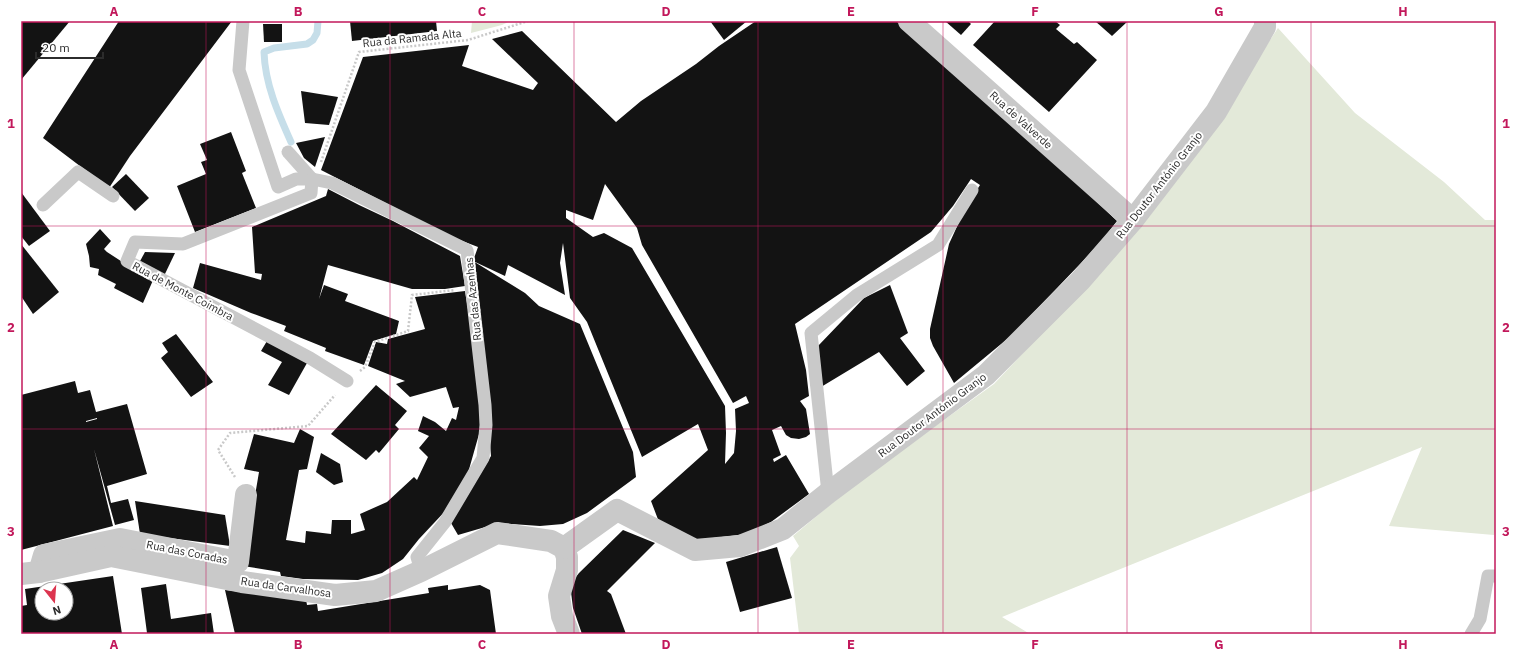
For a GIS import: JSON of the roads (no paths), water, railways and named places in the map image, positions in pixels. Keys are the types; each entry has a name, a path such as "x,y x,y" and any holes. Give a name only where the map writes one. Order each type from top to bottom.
{"street":[{"name":"Rua de Valverde","path":"909,21 1133,220"},
{"name":"Rua Doutor António Granjo","path":"564,548 617,510 695,550 740,546 783,529 828,493 986,375 1080,281 1133,220 1216,112 1265,27 1265,21"},
{"name":"Rua das Coradas","path":"30,573 44,555 120,539 238,562 246,495"},
{"name":"Rua da Carvalhosa","path":"30,573 111,556 242,582 335,594 376,591 421,571 497,532 551,541 564,548"},
{"path":"564,548 567,557 567,570 560,596 562,616 569,634"}],"lane":[{"path":"244,21 239,70 278,187 296,179 312,179"},
{"path":"288,152 312,179"},
{"path":"43,205 78,172 113,196"},
{"name":"Rua das Azenhas","path":"312,179 332,183 467,250 485,405 486,425 482,458 445,522 417,558 421,571"},
{"name":"Rua de Monte Coimbra","path":"312,179 311,193 183,244 135,242 127,261 310,358 347,381"},
{"path":"828,493 811,333 857,295 938,245 972,190"},
{"path":"1471,634 1480,619 1488,576 1496,576"}],"waterway":[{"path":"291,142 277,109 270,87 264,52 274,48 307,44 313,40 317,33 318,21"}]}
